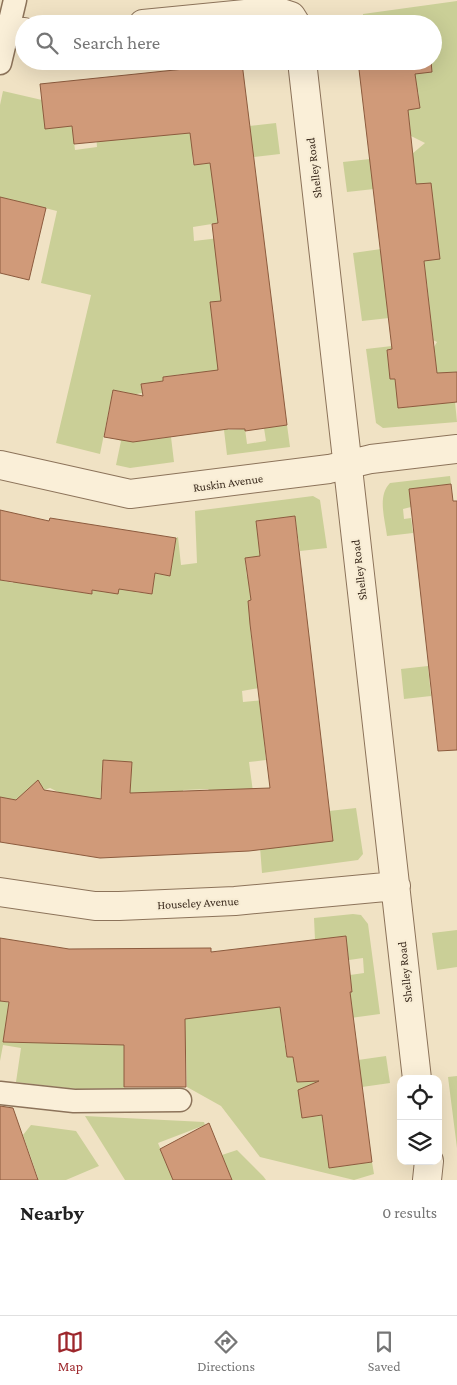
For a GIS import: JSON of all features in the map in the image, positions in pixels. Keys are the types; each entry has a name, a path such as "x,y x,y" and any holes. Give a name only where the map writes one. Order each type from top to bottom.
{"street":[{"path":"235,15 276,11 288,15"},
{"name":"Shelley Road","path":"303,70 417,1075"},
{"name":"Ruskin Avenue","path":"0,464 130,494 328,469 347,464 457,449"},
{"name":"Houseley Avenue","path":"0,892 95,906 119,906 235,901 396,886"},
{"path":"427,1180 429,1165"}],"lane":[{"path":"0,63 10,32 15,0"},
{"path":"0,1093 74,1101 180,1100"}],"green space":[{"path":"457,1 457,372 452,372 457,422 383,428 376,423 366,349 392,346 392,349 387,350 390,379 395,379 399,408 440,403 434,347 437,342 433,340 427,284 385,289 389,318 362,321 353,253 381,249 425,273 424,261 440,258 438,242 423,244 412,154 425,143 411,136 408,110 420,108 418,90 405,92 404,81 420,70 442,70 442,15 363,14"},
{"path":"3,91 42,100 72,126 75,150 97,147 95,120 157,92 210,149 192,151 193,165 211,163 218,223 193,227 194,241 219,238 269,296 210,303 228,430 245,429 247,444 266,441 264,428 287,425 290,447 227,455 224,430 199,433 190,373 163,377 163,381 141,384 142,393 126,396 132,442 171,437 174,462 130,468 116,465 121,441 116,439 124,392 113,390 100,454 56,443 91,295 41,283 57,211 0,197 0,105"},
{"path":"276,123 280,154 253,157 249,126"},
{"path":"370,159 374,189 347,192 343,162"},
{"path":"450,476 451,484 409,489 411,507 403,509 404,519 411,518 413,533 387,536 383,501 386,488 390,483"},
{"path":"313,496 320,500 327,548 300,551 295,516 256,521 260,556 245,559 247,577 261,575 265,598 248,601 267,622 250,624 252,645 306,638 259,688 242,691 243,702 275,699 280,739 264,741 266,760 249,762 253,792 333,841 329,811 356,808 363,854 358,860 262,873 260,847 208,789 183,790 184,808 174,808 173,791 130,794 131,762 103,761 99,812 50,788 44,790 41,785 34,784 20,801 0,797 0,580 13,583 18,560 49,524 39,586 92,594 95,572 137,579 135,592 152,594 155,573 170,575 176,538 178,537 181,565 197,563 195,511"},
{"path":"428,666 431,696 404,699 401,669"},
{"path":"353,914 361,915 368,924 380,1014 328,1021 284,1041 287,1057 300,1056 315,1066 319,1093 299,1096 302,1118 322,1115 329,1168 372,1162 374,1174 354,1180 260,1157 221,1106 187,1087 186,1051 155,1051 124,1055 124,1088 77,1089 16,1082 21,1048 3,1045 0,1061 0,1001 7,1002 64,1043 80,1044 95,1009 351,992 350,975 364,973 363,958 349,960 345,936 315,940 314,918"},
{"path":"457,930 457,967 437,970 432,933"},
{"path":"386,1056 390,1083 362,1087 358,1060"},
{"path":"457,1076 457,1148 448,1077"},
{"path":"85,1116 204,1122 205,1125 158,1143 173,1180 125,1180"},
{"path":"31,1125 76,1131 99,1166 66,1180 34,1180 38,1178 23,1135"},
{"path":"237,1150 266,1180 232,1180 222,1155"}],"building":[{"path":"175,70 243,70 287,425 245,431 245,429 228,429 133,442 104,437 113,390 143,396 141,384 163,381 163,377 218,370 210,302 221,301 212,224 218,223 210,163 194,165 190,133 74,144 72,126 45,129 40,84"},
{"path":"359,70 432,70 432,72 415,74 420,108 408,110 416,184 431,183 440,259 424,261 437,373 457,372 457,402 398,408 395,379 390,379 387,350 392,349"},
{"path":"0,197 46,208 29,280 0,273"},
{"path":"451,484 453,501 457,501 457,750 438,751 409,489"},
{"path":"0,510 49,521 50,518 176,538 170,576 155,573 152,594 119,589 118,594 92,590 92,594 0,580"},
{"path":"295,516 333,841 249,851 100,858 0,842 0,797 16,800 38,780 44,790 101,799 103,760 132,762 130,793 270,788 250,624 248,601 251,600 245,558 260,556 256,521"},
{"path":"346,936 352,992 350,992 372,1162 329,1168 322,1115 302,1118 298,1090 319,1081 297,1082 293,1057 287,1057 280,1007 185,1019 186,1087 124,1087 124,1045 3,1042 9,1002 0,1001 0,938 69,949 211,948 211,952"},
{"path":"0,1106 13,1108 38,1180 0,1180"},
{"path":"209,1123 232,1180 173,1180 160,1149"}]}
